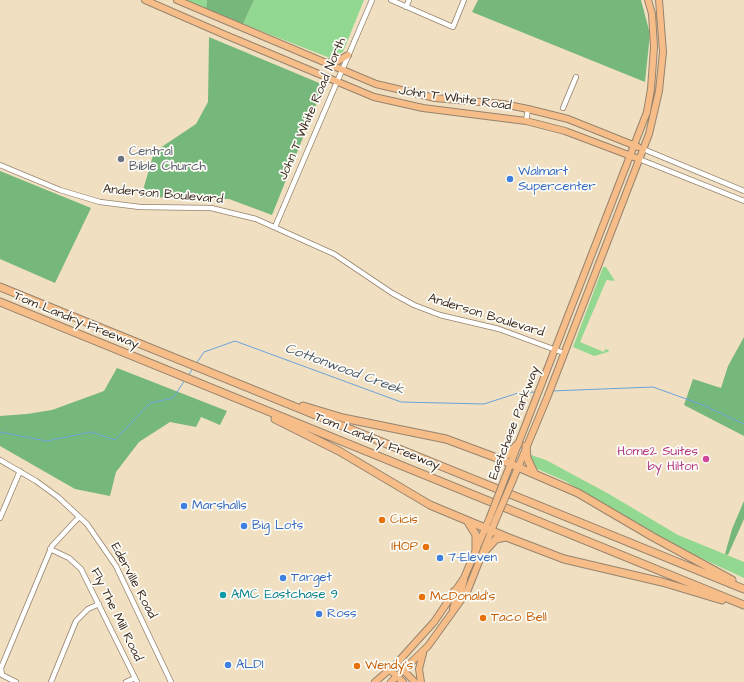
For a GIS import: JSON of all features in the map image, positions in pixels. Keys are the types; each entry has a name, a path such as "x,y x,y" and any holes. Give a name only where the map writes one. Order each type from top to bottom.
{"highway":[{"name":"Tom Landry Freeway","path":"0,287 206,372 267,395 744,588"},
{"name":"Tom Landry Freeway","path":"0,302 744,606"},
{"path":"206,387 214,393 280,421 339,451 430,505 507,537 564,559 662,582 744,606"},
{"path":"267,395 343,418 446,439 497,458 578,493 744,588"},
{"path":"497,458 503,458 518,444"},
{"path":"526,446 527,458 534,474"},
{"path":"468,521 476,535 476,549"},
{"path":"484,552 496,539 507,537"}],"main road":[{"name":"John T White Road","path":"145,0 336,82 393,102 423,108 526,121 565,131 639,159"},
{"name":"John T White Road","path":"177,0 376,84 424,96 503,104 528,109 568,119 643,149"},
{"name":"Eastchase Parkway","path":"374,682 396,664 434,622 464,578 476,549 512,482 518,444 556,350 590,256 647,112 651,89 654,33 652,14 648,0"},
{"name":"Eastchase Parkway","path":"493,518 505,478 526,446 542,411 599,259 643,149 654,116 659,90 663,52 659,0"},
{"path":"324,63 338,61 348,55"},
{"path":"590,256 599,259"},
{"name":"Eastchase Parkway","path":"391,682 428,646 464,597 474,579 484,552 488,529"},
{"path":"464,578 461,592 464,597"},
{"path":"453,612 457,596 454,592"},
{"path":"421,682 419,669 421,656 428,646"},
{"path":"396,664 415,682"},
{"path":"390,670 403,682"}],"street":[{"name":"John T White Road North","path":"275,227 372,0"},
{"path":"391,0 453,27 464,0"},
{"path":"406,7 409,0"},
{"path":"563,108 576,77"},
{"path":"526,121 528,109"},
{"name":"John T White Road","path":"643,149 744,191"},
{"name":"John T White Road","path":"639,159 744,202"},
{"name":"Anderson Boulevard","path":"0,164 82,198 116,205 140,207 211,208 240,214 275,227 334,254 351,263 392,293 414,305 440,315 499,329 564,353"},
{"name":"Ederville Road","path":"0,460 58,497 79,517 101,544 116,566 171,682"},
{"path":"0,518 20,472"},
{"path":"16,682 2,675 1,668 50,549 56,540 79,517"},
{"name":"Fly The Mill Road","path":"50,549 69,558 78,565 136,680"},
{"path":"51,682 76,620 88,609 99,604"},
{"path":"126,682 136,680"}],"green space":[{"path":"186,0 207,0 206,9"},
{"path":"207,0 254,0 243,24 206,9"},
{"path":"254,0 364,0 343,52 330,58 243,24"},
{"path":"478,0 641,0 650,34 645,82 472,12"},
{"path":"209,37 324,85 272,215 229,199 141,197 154,152 196,124 208,102"},
{"path":"0,171 91,208 55,283 0,259"},
{"path":"603,267 606,267 615,281 606,281 580,342 604,352 605,349 609,350 608,352 594,356 573,347"},
{"path":"744,337 744,436 684,405 693,379 721,388 728,366"},
{"path":"117,368 227,411 220,425 201,417 196,427 170,422 139,442 116,472 110,496 75,489 0,446 0,416 52,410 104,391"},
{"path":"528,454 546,460 609,494 678,535 744,562 744,578 664,541 565,481 535,468"},
{"path":"744,501 744,519 728,555 725,554 732,529"}],"waterway":[{"name":"Cottonwood Creek","path":"196,364 204,352 235,341 401,402 484,404 518,393 535,392"},
{"name":"Cottonwood Creek","path":"188,376 193,368"},
{"name":"Cottonwood Creek","path":"0,432 47,441 91,432 115,440 150,403 173,398 185,380"},
{"name":"Cottonwood Creek","path":"552,391 653,387 703,405 744,424"}],"place":[{"name":"Central Bible Church","path":"121,159"},
{"name":"Walmart Supercenter","path":"510,179"},
{"name":"Home2 Suites by Hilton","path":"706,459"},
{"name":"Marshalls","path":"184,506"},
{"name":"Cicis","path":"382,520"},
{"name":"Big Lots","path":"244,526"},
{"name":"IHOP","path":"426,547"},
{"name":"7-Eleven","path":"440,558"},
{"name":"Target","path":"283,578"},
{"name":"AMC Eastchase 9","path":"223,595"},
{"name":"McDonald's","path":"422,597"},
{"name":"Ross","path":"319,614"},
{"name":"Taco Bell","path":"483,618"},
{"name":"ALDI","path":"228,665"},
{"name":"Wendy's","path":"357,666"}]}
